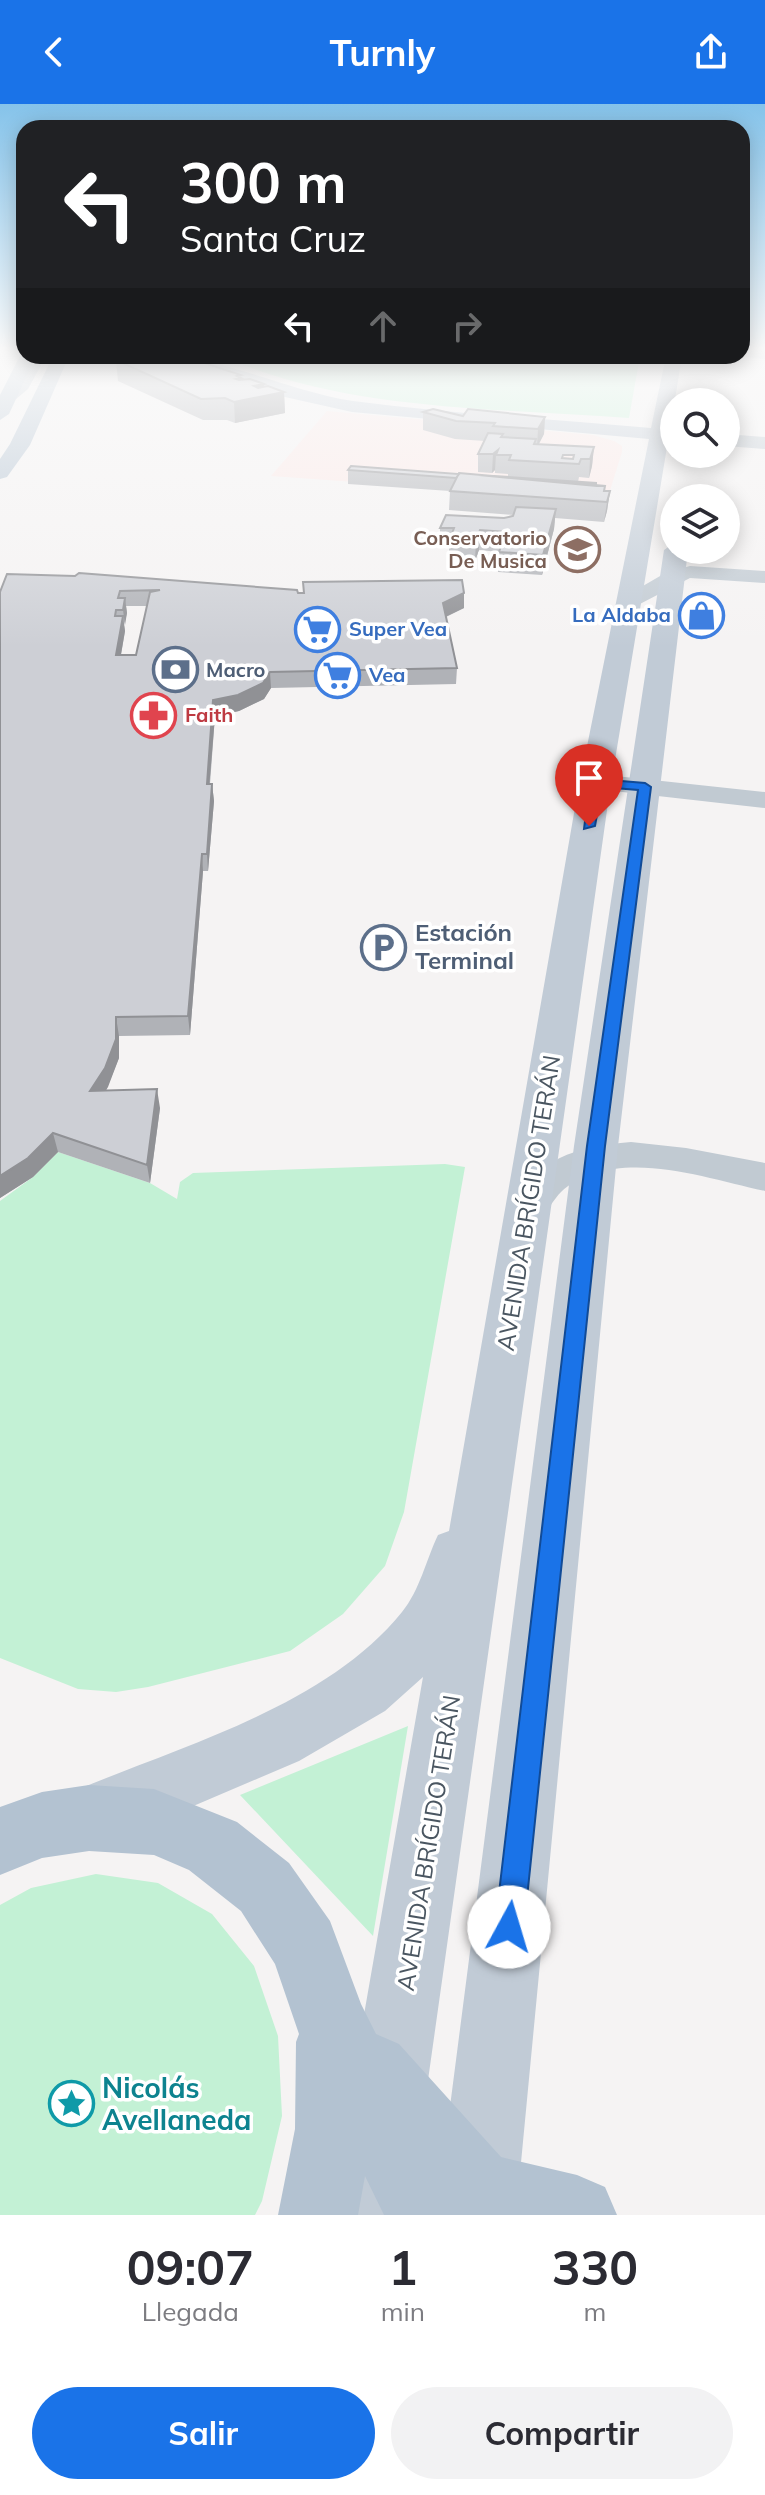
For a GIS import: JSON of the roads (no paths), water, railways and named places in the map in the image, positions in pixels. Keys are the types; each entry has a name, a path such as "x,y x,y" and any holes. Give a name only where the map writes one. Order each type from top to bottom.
{"main road":[{"path":"0,473 17,450"},
{"name":"AVENIDA BRÍGIDO TERÁN","path":"418,2170 488,1472 597,782 628,601 660,457"},
{"path":"418,2170 461,2131 494,2071 594,1161 675,564"},
{"path":"89,1818 325,1715 400,1660 424,1631 446,1587 488,1472"},
{"path":"0,1841 42,1825 89,1818 154,1822 213,1846 265,1887 305,1946 330,2020 338,2083 333,2151 318,2215"},
{"path":"330,2020 418,2170 577,2215"}],"street":[{"path":"628,601 674,564"},
{"path":"679,564 704,571 765,577"},
{"path":"597,782 765,800"},
{"path":"604,1089 619,1125 637,1144 667,1158"},
{"path":"528,1209 552,1178 576,1164 623,1156 667,1158 765,1177"}],"place":[{"name":"Conservatorio De Musica","path":"578,550"},
{"name":"La Aldaba","path":"702,615"},
{"name":"Super Vea","path":"318,629"},
{"name":"Macro","path":"175,670"},
{"name":"Vea","path":"338,675"},
{"name":"Faith","path":"154,715"},
{"name":"Estación Terminal","path":"384,947"},
{"name":"Nicolás Avellaneda","path":"71,2104"}]}
